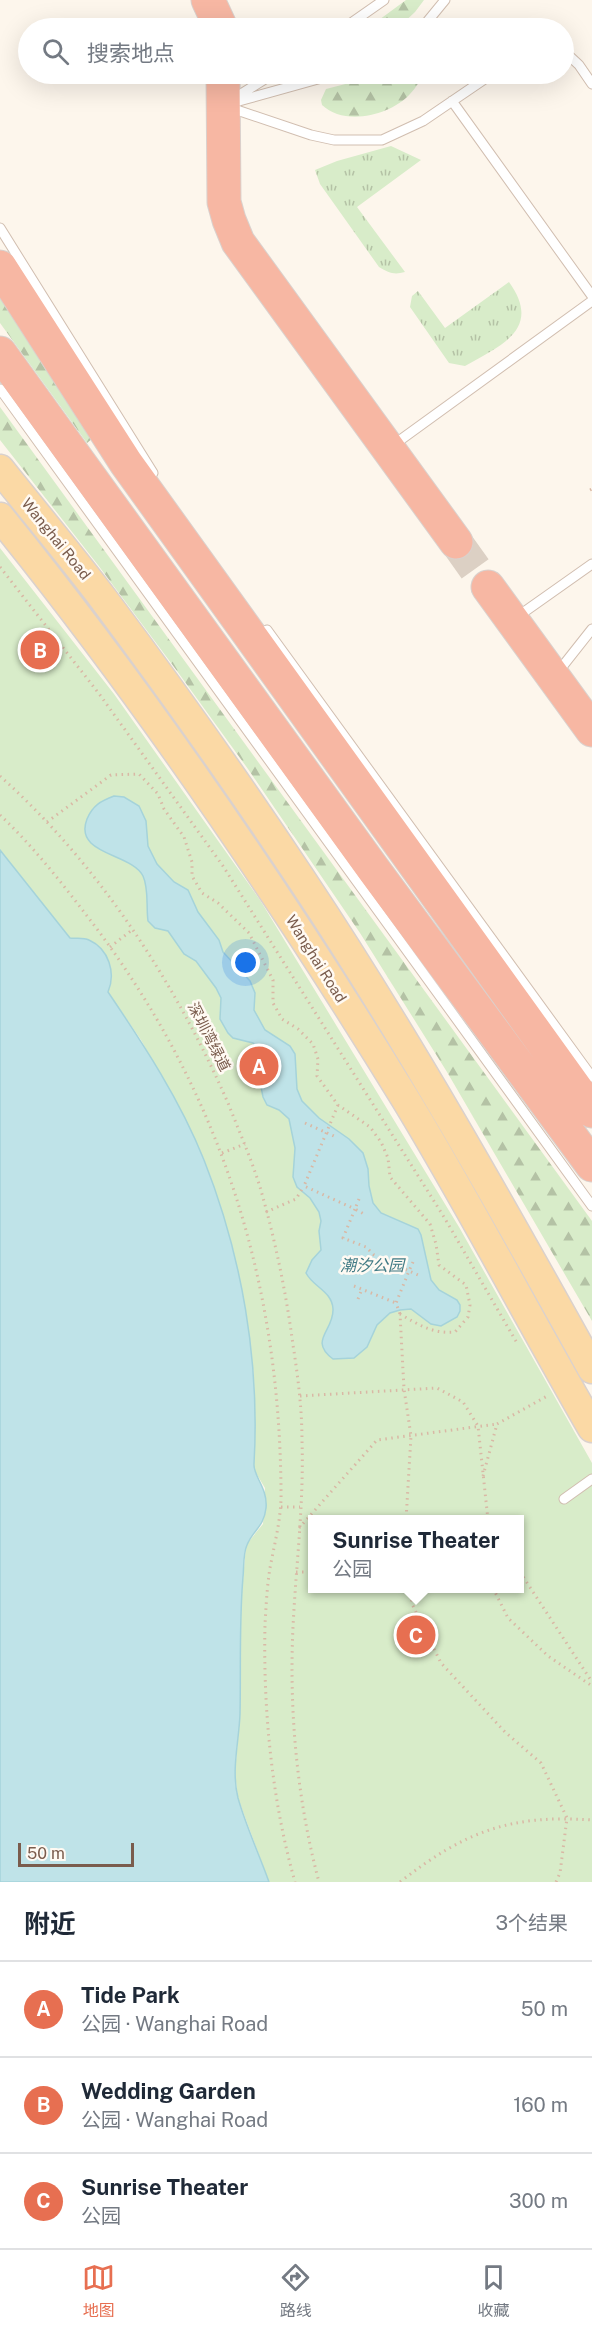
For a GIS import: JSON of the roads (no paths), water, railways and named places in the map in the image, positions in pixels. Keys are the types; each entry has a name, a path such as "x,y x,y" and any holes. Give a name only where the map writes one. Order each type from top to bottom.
{"highway":[{"path":"208,0 216,18"},
{"path":"223,89 224,202 238,242 456,542"},
{"path":"0,267 48,324 126,463 592,1111"},
{"path":"0,353 367,861 592,1165"},
{"path":"488,587 592,730"}],"main road":[{"name":"Wanghai Road","path":"0,469 103,599 169,688 302,880 423,1071 592,1369"},
{"name":"Wanghai Road","path":"0,517 71,605 135,691 276,897 405,1100 471,1212 592,1428"}],"lane":[{"path":"358,18 384,0"},
{"path":"430,18 445,0"},
{"path":"574,60 592,84"},
{"path":"223,89 240,84"},
{"path":"223,89 261,84"},
{"path":"223,89 311,135 334,140 360,141 382,140 423,121 477,84"},
{"path":"452,101 592,296"},
{"path":"0,228 48,324 161,485"},
{"path":"388,449 592,301"},
{"path":"0,389 592,1206"},
{"path":"512,621 592,564"},
{"path":"258,619 592,1077"},
{"path":"554,678 592,629"},
{"path":"564,1499 592,1479"}],"water":[{"name":"潮汐公园","path":"114,796 124,797 139,806 146,821 148,846 157,864 174,882 188,890 198,912 219,940 223,952 250,981 255,993 254,1010 265,1030 290,1046 295,1054 297,1089 302,1101 319,1118 349,1139 363,1153 373,1203 381,1213 418,1229 431,1280 439,1290 457,1300 460,1311 457,1317 441,1326 431,1324 411,1309 400,1310 390,1313 377,1325 367,1347 354,1358 333,1359 326,1352 322,1341 332,1317 332,1303 326,1293 306,1273 312,1260 321,1250 319,1231 321,1221 319,1212 310,1198 297,1187 293,1177 295,1148 289,1119 279,1110 267,1105 261,1087 263,1057 253,1043 233,1038 228,1033 220,1019 221,998 216,988 196,961 184,954 168,931 155,928 148,921 147,892 143,876 128,862 96,847 88,840 85,831 89,814 98,804"},
{"path":"0,850 70,938 89,940 102,949 106,955 111,970 108,992 148,1053 184,1116 204,1160 229,1234 246,1309 251,1348 255,1425 254,1469 266,1501 263,1520 249,1540 244,1556 240,1714 235,1777 241,1808 269,1882 0,1882"}],"tunnel":[{"path":"456,542 488,587"}],"place":[{"name":"Wedding Garden","path":"40,650"},
{"name":"Tide Park","path":"259,1066"},
{"name":"Sunrise Theater","path":"416,1635"}]}
